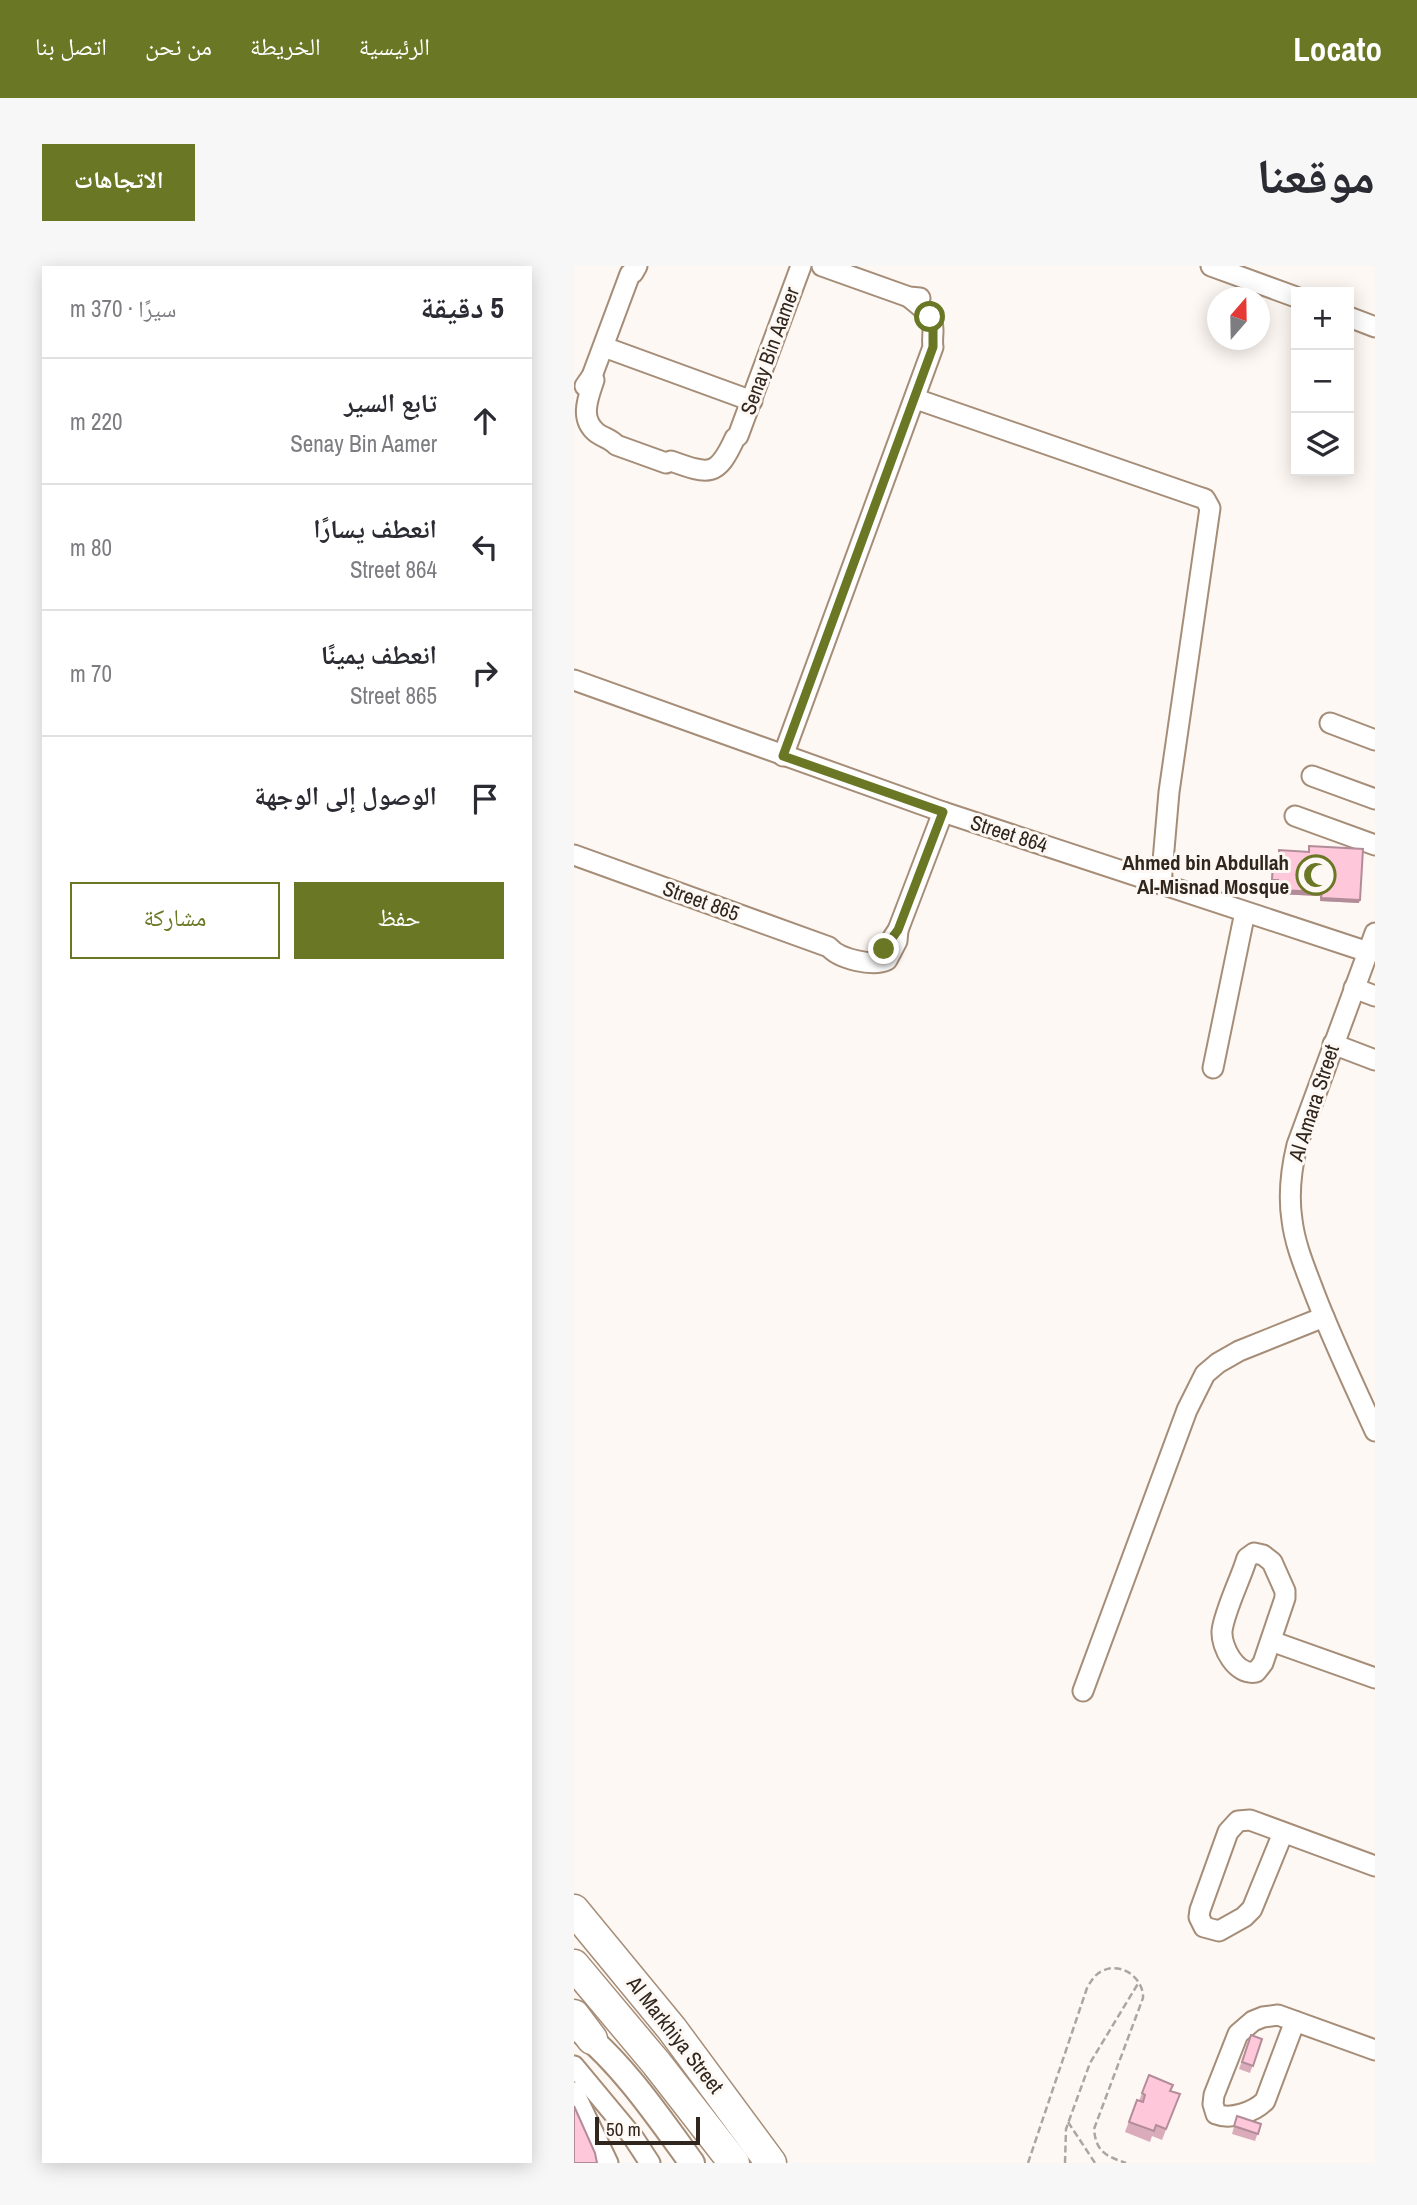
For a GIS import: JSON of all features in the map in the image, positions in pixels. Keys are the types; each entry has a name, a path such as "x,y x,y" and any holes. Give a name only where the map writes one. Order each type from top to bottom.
{"highway":[{"name":"Al Markhiya Street","path":"574,1910 672,2029 771,2163"},
{"name":"Al Markhiya Street","path":"574,1965 657,2064 734,2163"},
{"path":"574,2015 583,2032"}],"main road":[{"path":"583,2032 637,2091 692,2163"}],"street":[{"name":"Senay Bin Aamer","path":"632,269 592,376 594,380 586,404 587,418 595,432 614,441 616,445 666,463 669,468 678,472 714,482 729,471 740,440 738,436 801,266"},
{"name":"Senay Bin Aamer","path":"783,756 933,347 933,324 930,317 926,310 909,297 822,266"},
{"path":"1211,266 1291,296"},
{"path":"1354,318 1374,324"},
{"path":"604,347 752,401"},
{"path":"916,399 1205,499 1210,508 1169,792 1161,884"},
{"name":"Street 864","path":"574,680 943,812 1368,953"},
{"path":"1331,723 1375,740"},
{"path":"1312,776 1375,799"},
{"name":"Street 865","path":"574,855 829,947 872,954 884,949 898,930 943,812"},
{"path":"1295,816 1375,845"},
{"path":"1213,1068 1245,912"},
{"name":"Al Amara Street","path":"1375,933 1297,1145 1290,1202 1295,1241 1324,1317 1375,1431"},
{"path":"1354,988 1375,996"},
{"path":"1334,1044 1374,1057"},
{"path":"1083,1691 1187,1410 1205,1374 1239,1351 1324,1317"},
{"path":"1254,1553 1263,1555 1272,1562 1285,1591 1271,1641 1260,1668 1247,1673 1233,1663 1222,1634 1247,1558 1254,1553"},
{"path":"1271,1641 1375,1678"},
{"path":"1283,1833 1256,1901 1248,1914 1219,1931 1204,1927 1199,1917 1200,1910 1228,1832 1232,1825 1244,1819 1375,1866"},
{"path":"1295,2021 1265,2101 1256,2108 1229,2117 1216,2114 1214,2095 1238,2034 1253,2021 1278,2015 1295,2021 1375,2050"},
{"path":"574,2066 633,2137 650,2163"},
{"path":"574,2092 608,2163"}],"path":[{"path":"1028,2163 1087,1988 1093,1978 1111,1968 1121,1969 1140,1981 1143,1988 1143,1998 1094,2129 1098,2148 1126,2163"},
{"path":"1065,2163 1068,2121 1090,2063 1140,1981"},
{"path":"1068,2121 1095,2163"}],"building":[{"name":"Ahmed bin Abdullah Al-Misnad Mosque","path":"1309,846 1363,849 1360,900 1321,898 1322,892 1277,890 1278,880 1272,880 1273,864 1279,864 1279,850 1309,852"},
{"path":"1251,2035 1262,2039 1253,2066 1242,2062"},
{"path":"1149,2075 1173,2085 1170,2091 1180,2094 1166,2129 1156,2125 1154,2131 1129,2122 1137,2100 1143,2102 1145,2095 1142,2093"},
{"path":"574,2106 595,2153 597,2163 574,2163"},
{"path":"1237,2116 1261,2124 1258,2134 1234,2126"}],"place":[{"name":"Ahmed bin Abdullah Al-Misnad Mosque","path":"1316,875"}],"route":[{"path":"884,949 898,930 943,812 783,756 916,399 933,347 933,324 930,317"}]}
